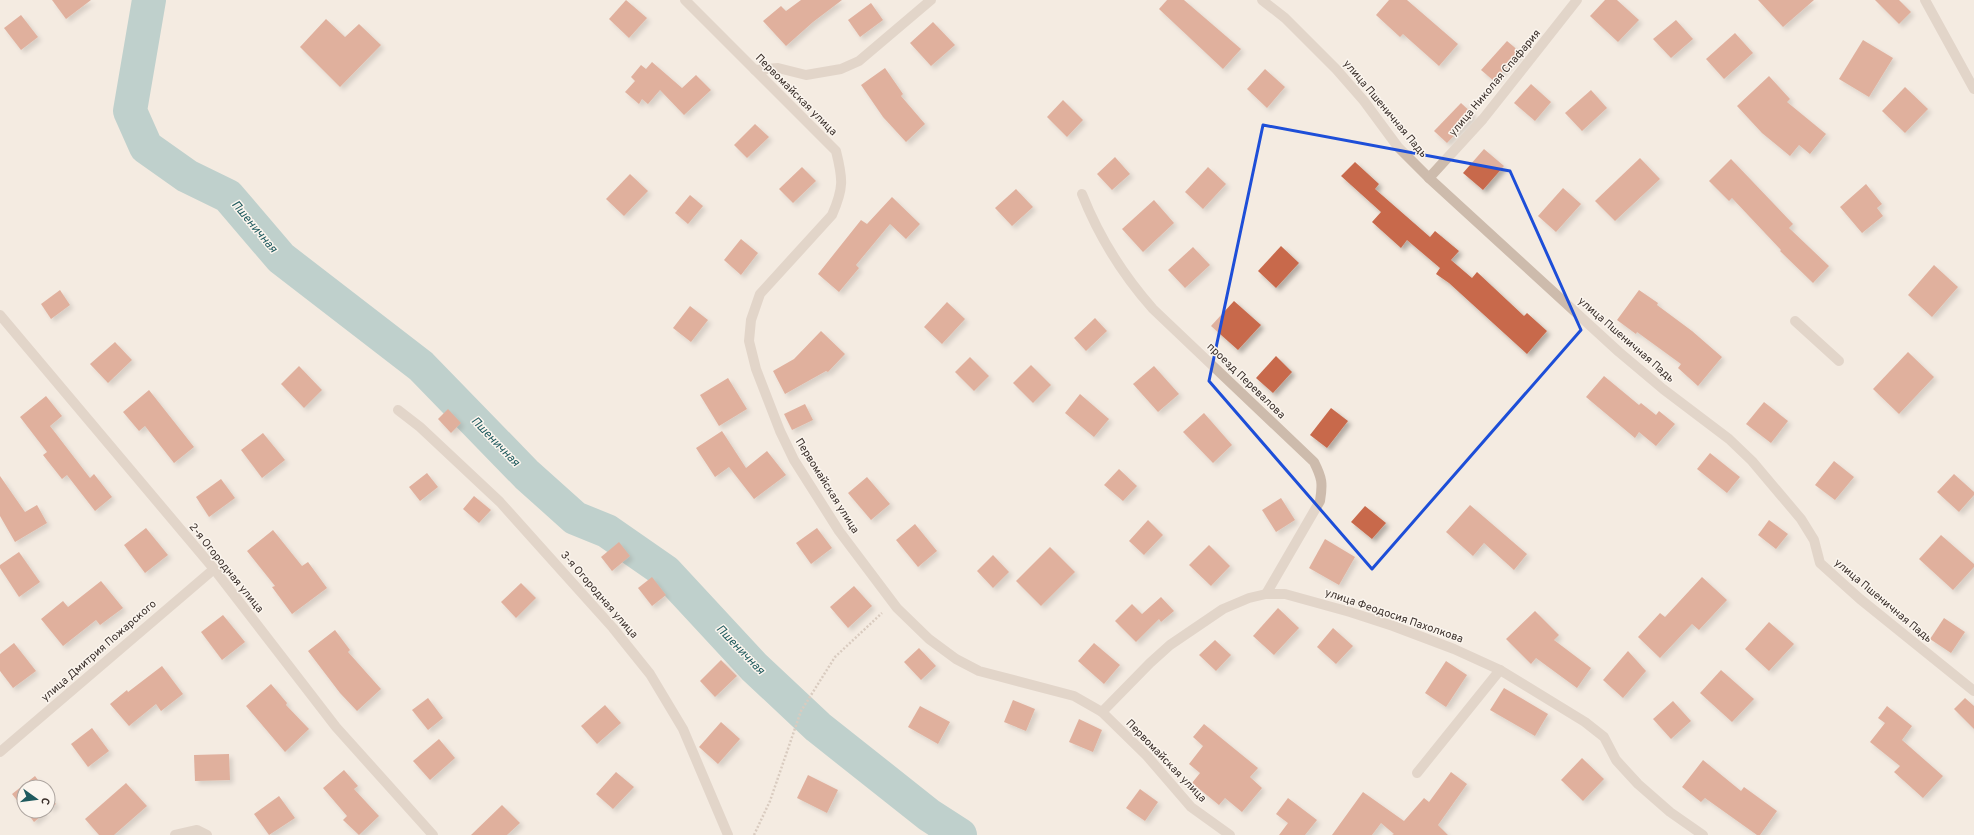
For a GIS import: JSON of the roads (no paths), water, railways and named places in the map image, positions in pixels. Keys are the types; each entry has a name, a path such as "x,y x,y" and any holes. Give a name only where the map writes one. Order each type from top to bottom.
{"street":[{"name":"Первомайская улица","path":"684,0 836,151 842,185 839,199 832,215 760,294 751,320 749,341 756,369 770,409 794,460 839,532 893,603 929,639 956,659 979,671 1074,696 1102,712 1146,756 1192,807 1230,835"},
{"path":"755,70 778,68 806,75 841,69 859,61 931,0"},
{"name":"улица Пшеничная Падь","path":"1262,0 1285,18 1336,69 1364,101 1398,147 1429,178 1619,352 1663,389 1729,439 1752,461 1801,519 1814,540 1820,563 1860,599 1974,691"},
{"name":"улица Николая Спафария","path":"1429,178 1483,119 1543,46 1577,0"},
{"path":"1925,0 1974,89"},
{"name":"проезд Перевалова","path":"1082,194 1098,232 1129,282 1153,309 1314,462 1320,474 1323,484 1320,501 1266,594"},
{"name":"2-я Огородная улица","path":"0,315 214,569 336,727 433,835"},
{"path":"1795,321 1840,361"},
{"name":"3-я Огородная улица","path":"398,410 420,428 500,502 613,628 650,674 684,729 728,835"},
{"name":"улица Дмитрия Пожарского","path":"0,752 214,569"},
{"name":"улица Феодосия Пахолкова","path":"1102,712 1150,663 1170,645 1224,609 1248,598 1266,594 1285,594 1350,612 1454,649 1500,670 1585,722 1604,737 1616,760 1638,784 1670,812 1703,835"},
{"path":"1417,773 1500,670"},
{"path":"175,835 197,830 207,835"}],"waterway":[{"name":"Пшеничная","path":"149,0 130,111 146,147 187,176 228,196 281,258 421,366 527,475 575,518 607,531 666,572 754,667 818,727 929,815 960,835"}]}
